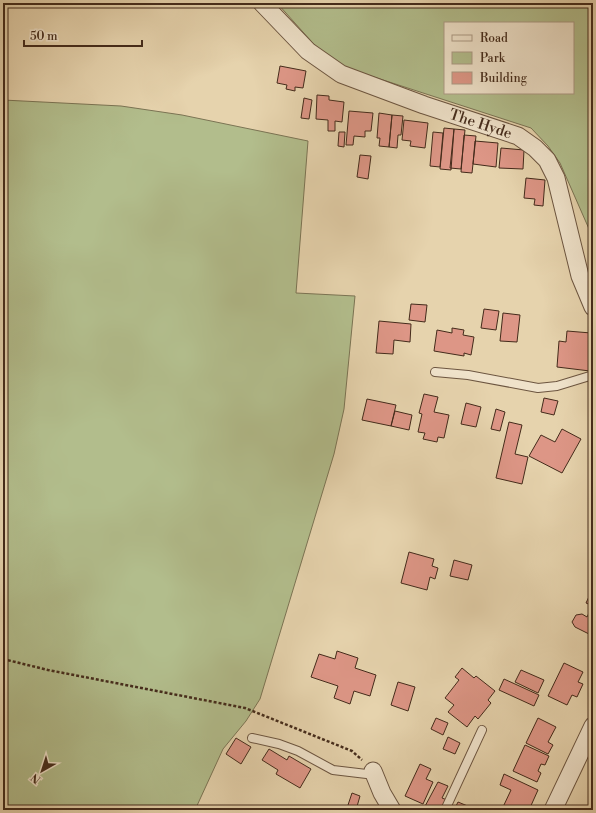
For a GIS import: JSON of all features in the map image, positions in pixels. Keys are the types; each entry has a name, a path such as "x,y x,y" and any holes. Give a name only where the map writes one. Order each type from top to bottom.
{"street":[{"name":"The Hyde","path":"262,3 308,51 341,74 424,105 518,136 535,148 547,160 556,178 562,196 580,276 593,307"},
{"path":"553,810 593,726"},
{"path":"374,773 392,810"}],"lane":[{"path":"435,372 468,375 538,388 557,386 593,375"},
{"path":"445,810 482,730"},
{"path":"252,738 279,744 298,751 333,770 374,773"}],"path":[{"path":"3,659 48,670 245,708 352,751 374,773"}],"green space":[{"path":"277,3 593,3 593,238 560,163 548,146 531,128 346,68 320,51"},
{"path":"3,100 121,106 182,115 308,141 296,293 355,296 344,409 334,454 260,699 246,721 223,749 195,810 3,810"}],"building":[{"path":"280,66 306,71 303,88 295,87 295,91 286,89 287,85 277,83"},
{"path":"317,95 329,96 329,100 344,102 342,122 335,121 335,131 328,131 328,120 316,119"},
{"path":"304,98 312,100 309,119 301,118"},
{"path":"349,111 373,113 371,131 365,131 365,137 354,136 353,145 346,145"},
{"path":"379,113 392,115 389,147 379,146 380,138 377,138"},
{"path":"392,115 403,116 401,135 398,135 397,148 389,147"},
{"path":"404,120 428,123 425,148 410,146 411,141 402,140"},
{"path":"444,128 454,129 451,170 440,169"},
{"path":"454,129 465,130 461,169 450,168"},
{"path":"339,132 345,132 344,147 338,146"},
{"path":"433,132 443,133 440,167 430,166"},
{"path":"464,135 476,136 472,173 461,172"},
{"path":"475,141 498,143 496,167 473,164"},
{"path":"501,148 524,150 523,169 499,168"},
{"path":"360,155 371,156 368,179 357,177"},
{"path":"526,178 545,180 543,206 534,205 535,199 524,198"},
{"path":"411,304 427,305 425,322 409,320"},
{"path":"484,309 499,311 496,330 481,328"},
{"path":"503,313 520,315 517,342 500,341"},
{"path":"379,321 411,324 410,342 394,340 393,354 376,353"},
{"path":"452,328 464,330 463,335 474,337 471,355 464,353 464,356 434,351 437,330 452,333"},
{"path":"567,331 591,333 590,371 557,367 559,341 566,342"},
{"path":"424,394 438,397 434,412 449,415 444,438 438,437 437,442 423,439 425,433 418,432 422,414 419,413"},
{"path":"544,398 558,401 554,415 541,412"},
{"path":"367,399 396,405 391,426 362,420"},
{"path":"466,403 481,407 476,427 461,424"},
{"path":"496,409 505,412 500,431 491,429"},
{"path":"395,411 412,415 409,430 391,426"},
{"path":"509,422 522,425 515,454 528,457 522,484 496,478"},
{"path":"562,429 581,439 562,473 529,456 541,435 555,442"},
{"path":"409,552 434,559 432,566 438,568 435,579 430,577 427,590 401,583"},
{"path":"454,560 472,565 468,580 450,576"},
{"path":"593,588 593,606 586,603"},
{"path":"591,609 593,610 593,636 575,627 572,622 576,615 582,614 587,617"},
{"path":"337,651 358,658 355,668 376,675 370,696 354,691 350,704 334,698 338,686 311,677 319,654 335,659"},
{"path":"564,663 583,672 578,682 583,684 577,697 572,695 567,705 548,696"},
{"path":"462,668 474,678 476,676 495,691 488,700 491,703 478,719 475,716 467,727 448,712 454,705 445,698 459,680 455,677"},
{"path":"521,670 544,680 538,693 515,682"},
{"path":"504,679 539,695 534,706 499,690"},
{"path":"398,682 415,687 408,711 391,705"},
{"path":"436,718 448,723 443,735 431,729"},
{"path":"538,718 556,727 548,742 553,745 548,754 526,743"},
{"path":"448,737 460,743 455,754 443,749"},
{"path":"236,738 251,747 241,764 226,754"},
{"path":"525,745 549,756 545,765 541,764 538,771 541,773 537,782 513,771"},
{"path":"269,749 287,760 289,756 311,769 300,788 276,774 278,770 262,760"},
{"path":"420,764 431,769 426,779 433,782 423,804 405,796"},
{"path":"504,774 538,790 529,810 509,810 503,807 511,790 500,785"},
{"path":"438,782 448,786 442,798 447,800 443,810 423,810"},
{"path":"352,793 360,796 356,810 347,808"},
{"path":"458,802 470,807 469,810 454,810"}]}
